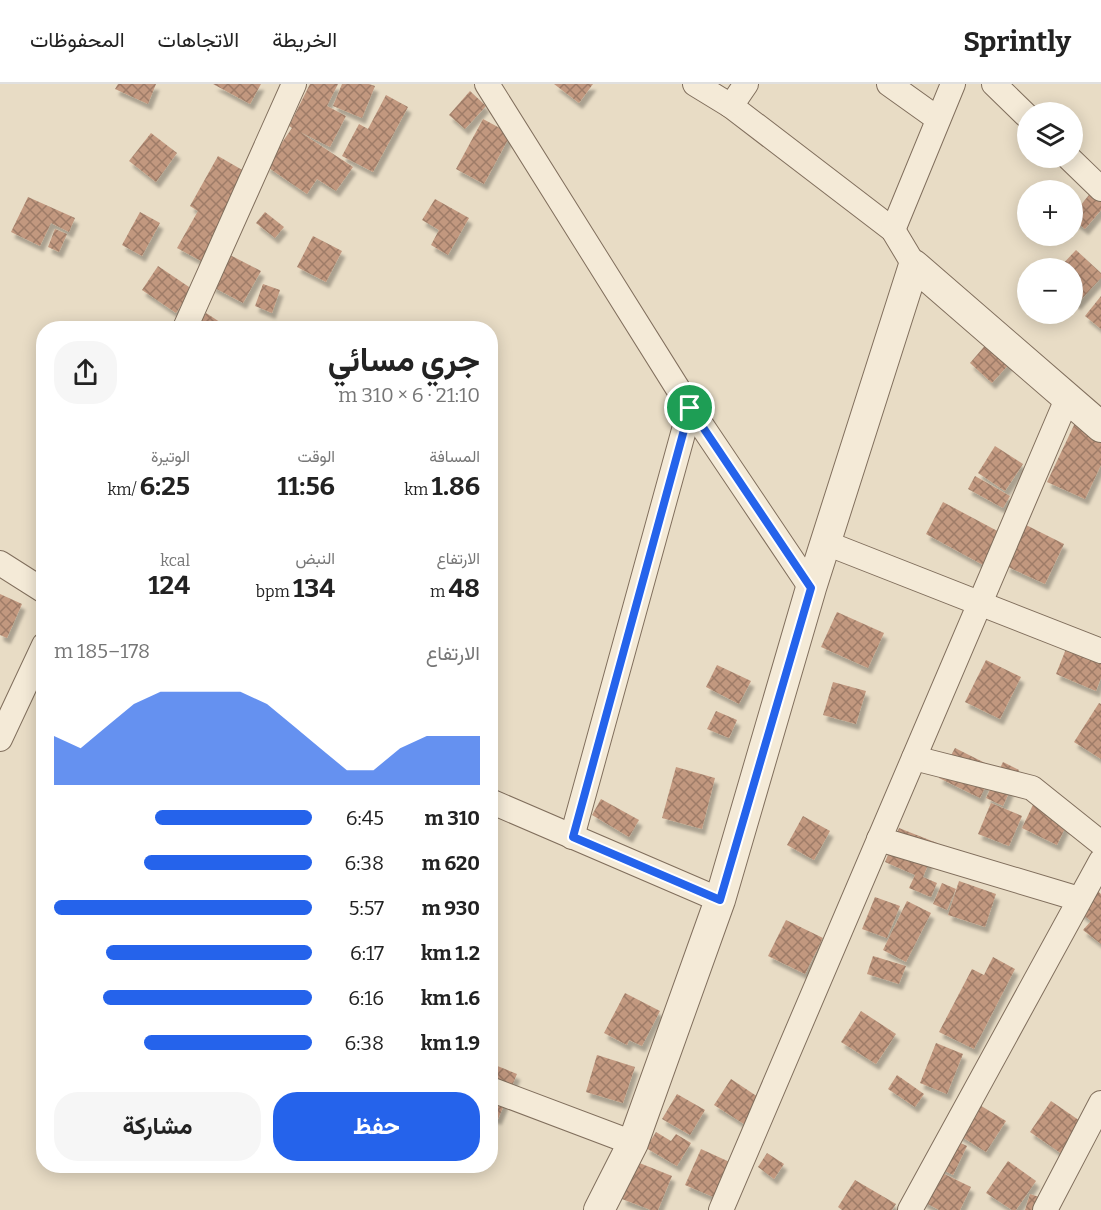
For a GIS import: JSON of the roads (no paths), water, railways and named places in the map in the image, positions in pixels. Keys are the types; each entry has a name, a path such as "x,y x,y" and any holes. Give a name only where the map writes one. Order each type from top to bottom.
{"street":[{"path":"188,321 294,84"},
{"path":"487,84 690,408 811,588"},
{"path":"695,84 730,106 893,230 914,265 1101,427"},
{"path":"730,106 746,84"},
{"path":"890,84 938,118"},
{"path":"893,230 953,84"},
{"path":"994,84 1017,106"},
{"path":"1079,168 1101,189"},
{"path":"599,1210 633,1143 720,900 811,588 914,265"},
{"path":"721,1210 1067,399"},
{"path":"573,837 690,408"},
{"path":"826,543 1101,651"},
{"path":"0,563 36,586"},
{"path":"0,739 36,662"},
{"path":"914,758 1032,788 1101,843"},
{"path":"498,804 720,900"},
{"path":"879,840 1079,899"},
{"path":"910,1210 1101,861"},
{"path":"498,1092 633,1143"},
{"path":"1045,1210 1101,1103"}]}
